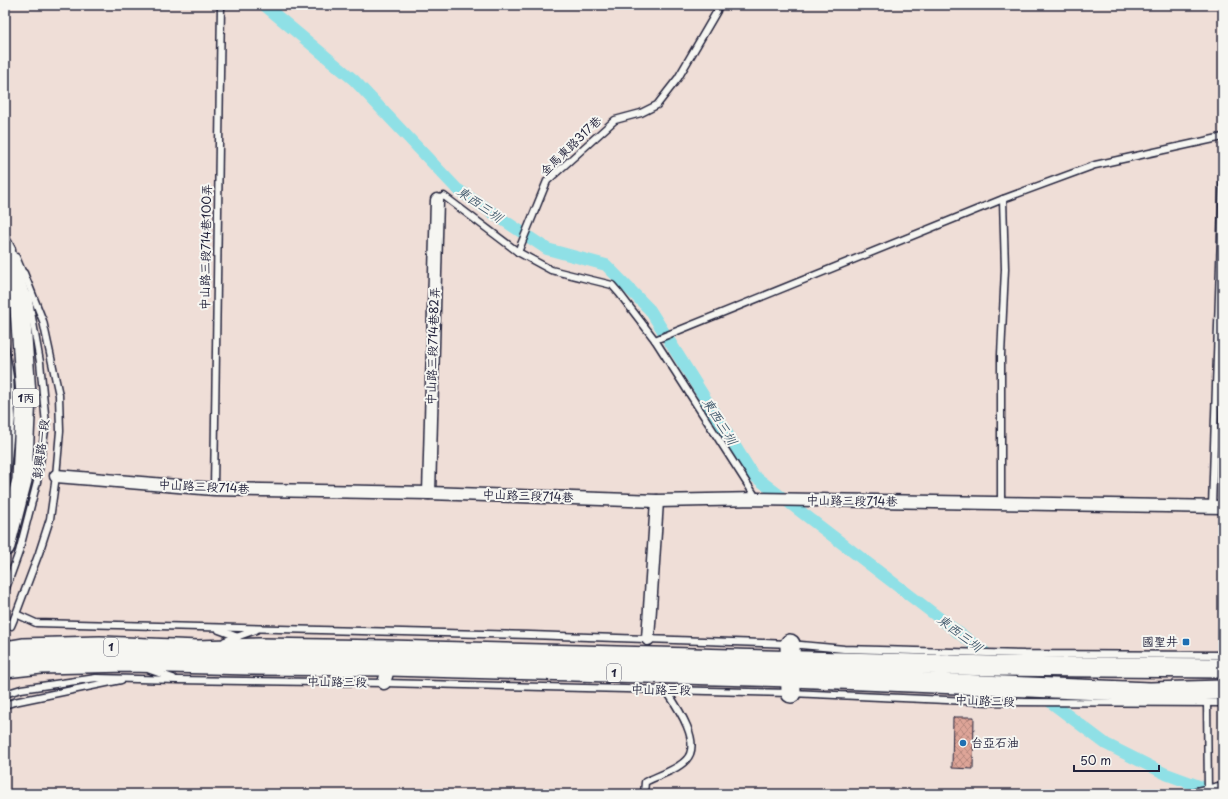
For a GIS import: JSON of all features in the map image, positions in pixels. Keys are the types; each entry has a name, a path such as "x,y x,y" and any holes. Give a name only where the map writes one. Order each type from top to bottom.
{"main road":[{"name":"彰興路一段","path":"5,251 19,294 26,395 22,480 5,546"},
{"name":"1","path":"11,648 100,646 198,650"},
{"name":"中山路三段","path":"198,650 259,648 388,650 791,669 1150,697 1223,690"},
{"name":"中山路三段","path":"5,668 41,664 129,670 250,665 386,675 994,666 1150,661 1223,668"},
{"path":"1150,661 1150,697"}],"street":[{"name":"中山路三段714巷82弄","path":"429,493 438,200"},
{"name":"中山路三段714巷","path":"56,476 214,489 429,493 657,501 758,500 1217,507"},
{"path":"648,639 657,501"},
{"path":"1202,793 1223,788"}],"lane":[{"name":"中山路三段714巷100弄","path":"214,489 220,5"},
{"name":"金馬東路317巷","path":"518,252 547,181 615,120 641,113 658,105 678,78 717,11 718,5"},
{"path":"655,340 1003,199 1095,165 1223,137"},
{"path":"1217,507 1223,175"},
{"path":"438,200 444,196 518,252 551,270 612,285 655,340 758,500"},
{"path":"1001,504 1001,355 1005,269 1003,199"},
{"name":"彰興路一段","path":"5,236 24,273 40,362 46,424 37,482 19,552 5,591"},
{"path":"11,626 39,553 50,519 60,431 58,395 43,321 24,273"},
{"path":"5,347 10,377 12,417 5,491"},
{"name":"1","path":"16,614 36,624 259,629"},
{"path":"213,628 238,637 259,648"},
{"path":"198,650 259,629"},
{"name":"中山路三段","path":"259,629 648,639 791,669"},
{"name":"中山路三段","path":"1150,661 1223,655"},
{"name":"中山路三段","path":"5,694 21,689 96,678 129,670 178,680 386,675 666,690 791,669"},
{"path":"5,705 129,670 178,680"},
{"path":"644,794 644,782 677,767 685,761 689,755 691,742 686,725 678,708 666,690"},
{"name":"中山路三段","path":"1150,697 1207,703 1223,703"},
{"path":"1202,793 1207,703"}],"building":[{"name":"台亞石油","path":"953,717 974,717 973,769 952,768"}],"waterway":[{"name":"東西三圳","path":"264,5 354,80 457,189 547,249 606,265 650,310 753,475 1106,744 1166,774 1215,792"}],"place":[{"name":"國聖井","path":"1186,642"},
{"name":"台亞石油","path":"963,743"}]}
